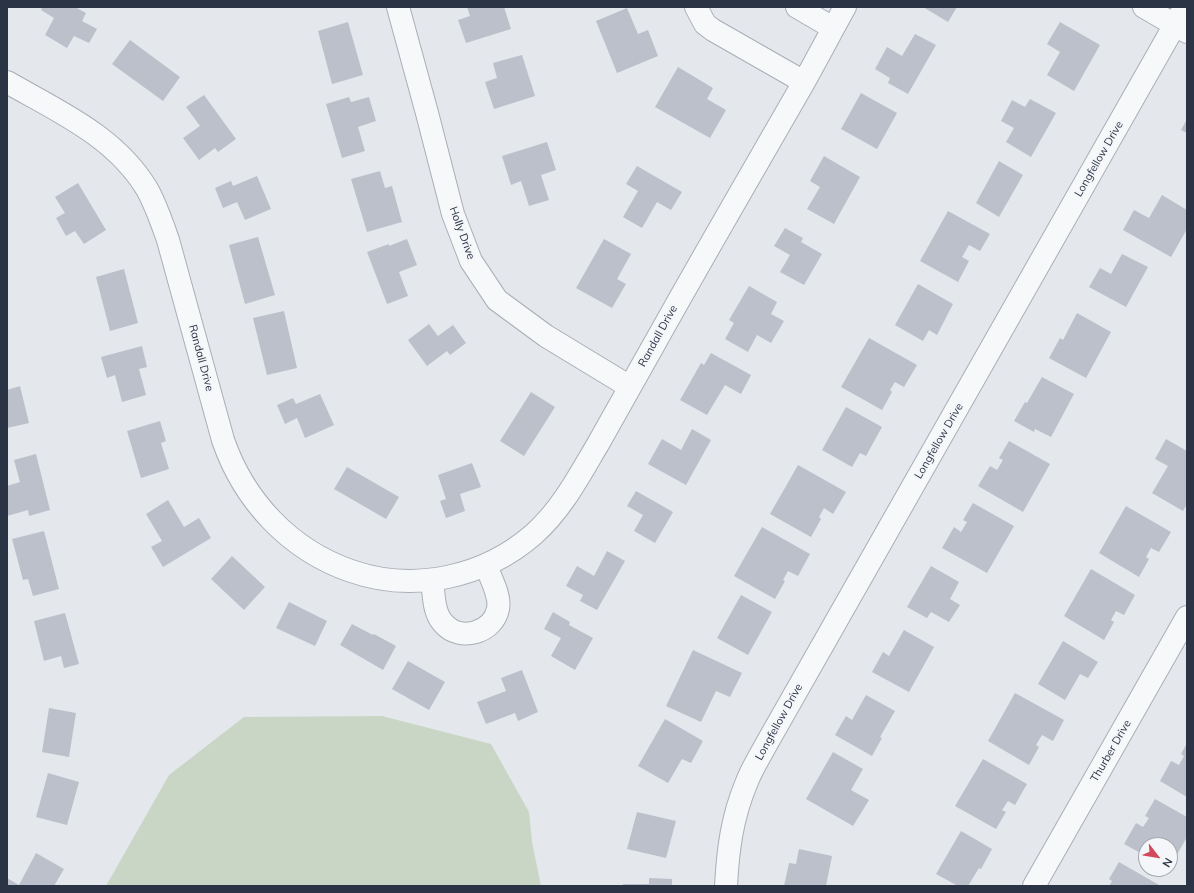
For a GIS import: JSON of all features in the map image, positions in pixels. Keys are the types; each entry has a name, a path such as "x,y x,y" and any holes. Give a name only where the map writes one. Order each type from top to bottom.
{"street":[{"name":"Holly Drive","path":"398,7 453,214 471,261 496,300 546,336 630,387"},
{"path":"696,7 705,24 713,30 804,82"},
{"path":"797,7 833,28"},
{"name":"Randall Drive","path":"7,82 86,126 126,160 147,190 159,214 168,240 221,433 230,460 251,496 264,512 290,538 321,558 341,568 361,575 415,582 432,580 471,571 504,556 521,545 547,522 563,502 804,82 845,7"},
{"path":"1144,7 1182,21"},
{"name":"Longfellow Drive","path":"726,886 730,840 734,819 746,783 763,750 1182,21"},
{"path":"432,580 435,606 439,617 444,624 452,630 460,633 467,634 478,632 487,626 495,617 498,609 498,598 486,565"},
{"name":"Thurber Drive","path":"1034,886 1187,617"}],"green space":[{"path":"382,716 491,744 529,812 532,842 541,886 106,886 169,775 244,717"}],"building":[{"path":"42,7 75,7 86,13 82,21 97,29 89,43 74,36 67,48 45,35 54,18 41,10"},
{"path":"467,7 504,7 511,29 466,43 458,20 470,16"},
{"path":"923,7 957,7 948,22"},
{"path":"627,8 638,34 648,30 658,56 617,73 596,21"},
{"path":"348,22 363,75 332,84 318,31"},
{"path":"1060,22 1100,45 1074,91 1047,75 1060,52 1047,44"},
{"path":"915,34 936,45 908,94 888,83 890,78 875,69 887,47 902,56"},
{"path":"130,40 180,77 163,101 112,64"},
{"path":"522,55 535,96 494,109 485,82 497,78 493,63"},
{"path":"678,67 713,88 707,99 726,110 710,138 655,107"},
{"path":"861,93 897,113 877,149 841,129"},
{"path":"204,95 236,139 218,152 215,148 199,160 183,138 200,126 186,107"},
{"path":"349,97 351,102 369,97 376,121 358,127 365,151 342,158 326,104"},
{"path":"1030,99 1056,113 1031,157 1006,142 1014,128 1001,121 1012,100 1025,107"},
{"path":"1187,119 1187,133 1181,130"},
{"path":"547,142 556,170 541,175 549,200 529,206 521,181 511,185 502,156"},
{"path":"824,156 860,177 834,224 807,209 820,187 810,181"},
{"path":"999,161 1023,175 999,217 976,203"},
{"path":"637,166 682,192 671,210 657,202 642,228 623,217 638,191 626,184"},
{"path":"380,171 385,188 392,186 402,222 367,232 351,179"},
{"path":"257,176 271,209 245,220 237,202 223,208 215,188 231,181 233,186"},
{"path":"78,183 106,230 84,244 75,231 66,236 56,218 65,213 55,197"},
{"path":"1162,195 1187,210 1187,229 1171,257 1123,230 1134,210 1149,218"},
{"path":"948,211 990,234 980,251 969,245 962,257 969,261 958,282 920,261"},
{"path":"785,228 803,238 801,242 822,254 804,285 780,272 790,255 774,246"},
{"path":"258,237 275,295 245,304 229,245"},
{"path":"407,239 417,265 399,272 408,296 387,304 367,252"},
{"path":"604,239 631,254 617,279 626,284 612,308 576,288"},
{"path":"1122,254 1148,267 1126,307 1089,287 1100,268 1111,274"},
{"path":"124,269 138,323 110,331 96,277"},
{"path":"918,284 953,304 937,335 929,330 923,341 895,325"},
{"path":"749,286 777,302 771,314 784,321 771,343 757,335 748,352 725,339 734,323 729,320"},
{"path":"284,311 297,368 267,375 253,318"},
{"path":"1077,313 1111,332 1086,378 1049,358 1060,338 1063,340"},
{"path":"429,324 438,336 453,325 466,343 450,355 447,351 427,366 408,340"},
{"path":"869,338 917,365 904,387 895,382 890,390 892,392 882,410 841,387"},
{"path":"142,346 147,367 139,369 146,395 122,402 115,375 107,378 101,357"},
{"path":"711,353 751,375 741,394 725,385 707,415 680,400 701,363 704,365"},
{"path":"1042,377 1074,394 1051,437 1035,429 1034,432 1014,421 1025,402 1027,403"},
{"path":"20,386 29,423 7,428 7,390"},
{"path":"531,392 555,407 524,456 500,441"},
{"path":"320,394 334,425 305,438 297,418 285,424 277,405 293,398 296,404"},
{"path":"846,407 882,427 866,456 860,453 852,467 822,450"},
{"path":"160,421 166,441 161,443 169,469 141,478 127,431"},
{"path":"692,429 711,440 686,485 648,464 662,439 681,450"},
{"path":"1166,439 1187,451 1187,504 1183,511 1152,493 1168,466 1155,459"},
{"path":"1009,441 1050,464 1023,512 978,486 990,466 997,470 1003,460 999,458"},
{"path":"36,454 50,510 29,516 28,510 7,516 7,486 20,482 14,460"},
{"path":"472,463 481,487 460,494 465,511 446,518 440,501 446,499 438,475"},
{"path":"798,465 846,492 833,514 824,508 819,517 821,519 811,537 770,514"},
{"path":"347,467 399,497 386,519 334,489"},
{"path":"636,491 673,512 655,543 634,531 643,515 627,506"},
{"path":"168,500 184,527 199,518 211,538 163,567 151,547 162,541 146,514"},
{"path":"973,503 1014,526 987,573 942,548 954,527 961,532 967,522 963,520"},
{"path":"1126,506 1171,532 1159,552 1151,548 1146,557 1149,559 1139,577 1099,553"},
{"path":"762,527 810,554 798,576 788,571 783,580 785,581 775,599 734,576"},
{"path":"44,531 59,589 33,596 28,579 23,580 12,539"},
{"path":"607,551 625,561 597,610 580,601 583,595 566,586 577,566 594,576"},
{"path":"232,556 265,587 244,610 211,579"},
{"path":"931,566 959,582 950,599 960,605 949,622 931,612 927,618 907,607"},
{"path":"1091,569 1135,595 1124,615 1116,611 1111,620 1114,622 1104,640 1064,616"},
{"path":"741,595 772,612 748,655 717,638"},
{"path":"289,602 327,621 315,646 276,628"},
{"path":"553,612 570,622 569,625 593,638 575,670 551,656 561,638 544,629"},
{"path":"65,613 79,664 64,668 61,656 44,661 34,621"},
{"path":"352,624 396,646 383,670 340,645"},
{"path":"904,630 934,647 909,692 872,672 883,652 889,656"},
{"path":"1063,641 1098,662 1088,678 1080,674 1065,700 1038,684"},
{"path":"693,650 742,673 730,697 716,691 701,722 666,706"},
{"path":"408,661 445,682 429,710 392,689"},
{"path":"522,670 538,712 518,721 515,713 486,724 477,702 506,691 501,678"},
{"path":"1015,693 1064,720 1053,741 1042,735 1036,745 1039,747 1029,765 988,741"},
{"path":"866,695 895,711 880,737 882,738 872,756 835,735 846,716 852,720"},
{"path":"49,708 76,713 69,757 42,752"},
{"path":"665,719 703,741 691,763 682,759 668,783 638,766"},
{"path":"1187,743 1187,797 1160,781 1171,761 1179,765 1184,756 1181,754"},
{"path":"833,752 863,769 851,790 869,800 853,826 806,799"},
{"path":"983,759 1027,784 1015,805 1008,801 1002,810 1006,812 996,829 955,806"},
{"path":"48,773 79,782 67,825 36,817"},
{"path":"1155,799 1187,817 1187,837 1178,853 1178,837 1138,837 1138,852 1124,844 1136,823 1143,827 1149,818 1145,816"},
{"path":"637,812 676,821 666,858 627,849"},
{"path":"961,831 992,849 981,869 979,868 968,886 958,886 936,874"},
{"path":"799,849 832,856 826,886 784,886 789,863 796,864"},
{"path":"36,853 64,869 54,886 7,886 7,878 19,885"},
{"path":"1119,862 1138,873 1138,877 1145,877 1159,885 1109,886 1112,881 1109,879"},
{"path":"649,878 672,879 672,886 623,886 623,884 649,884"}]}
